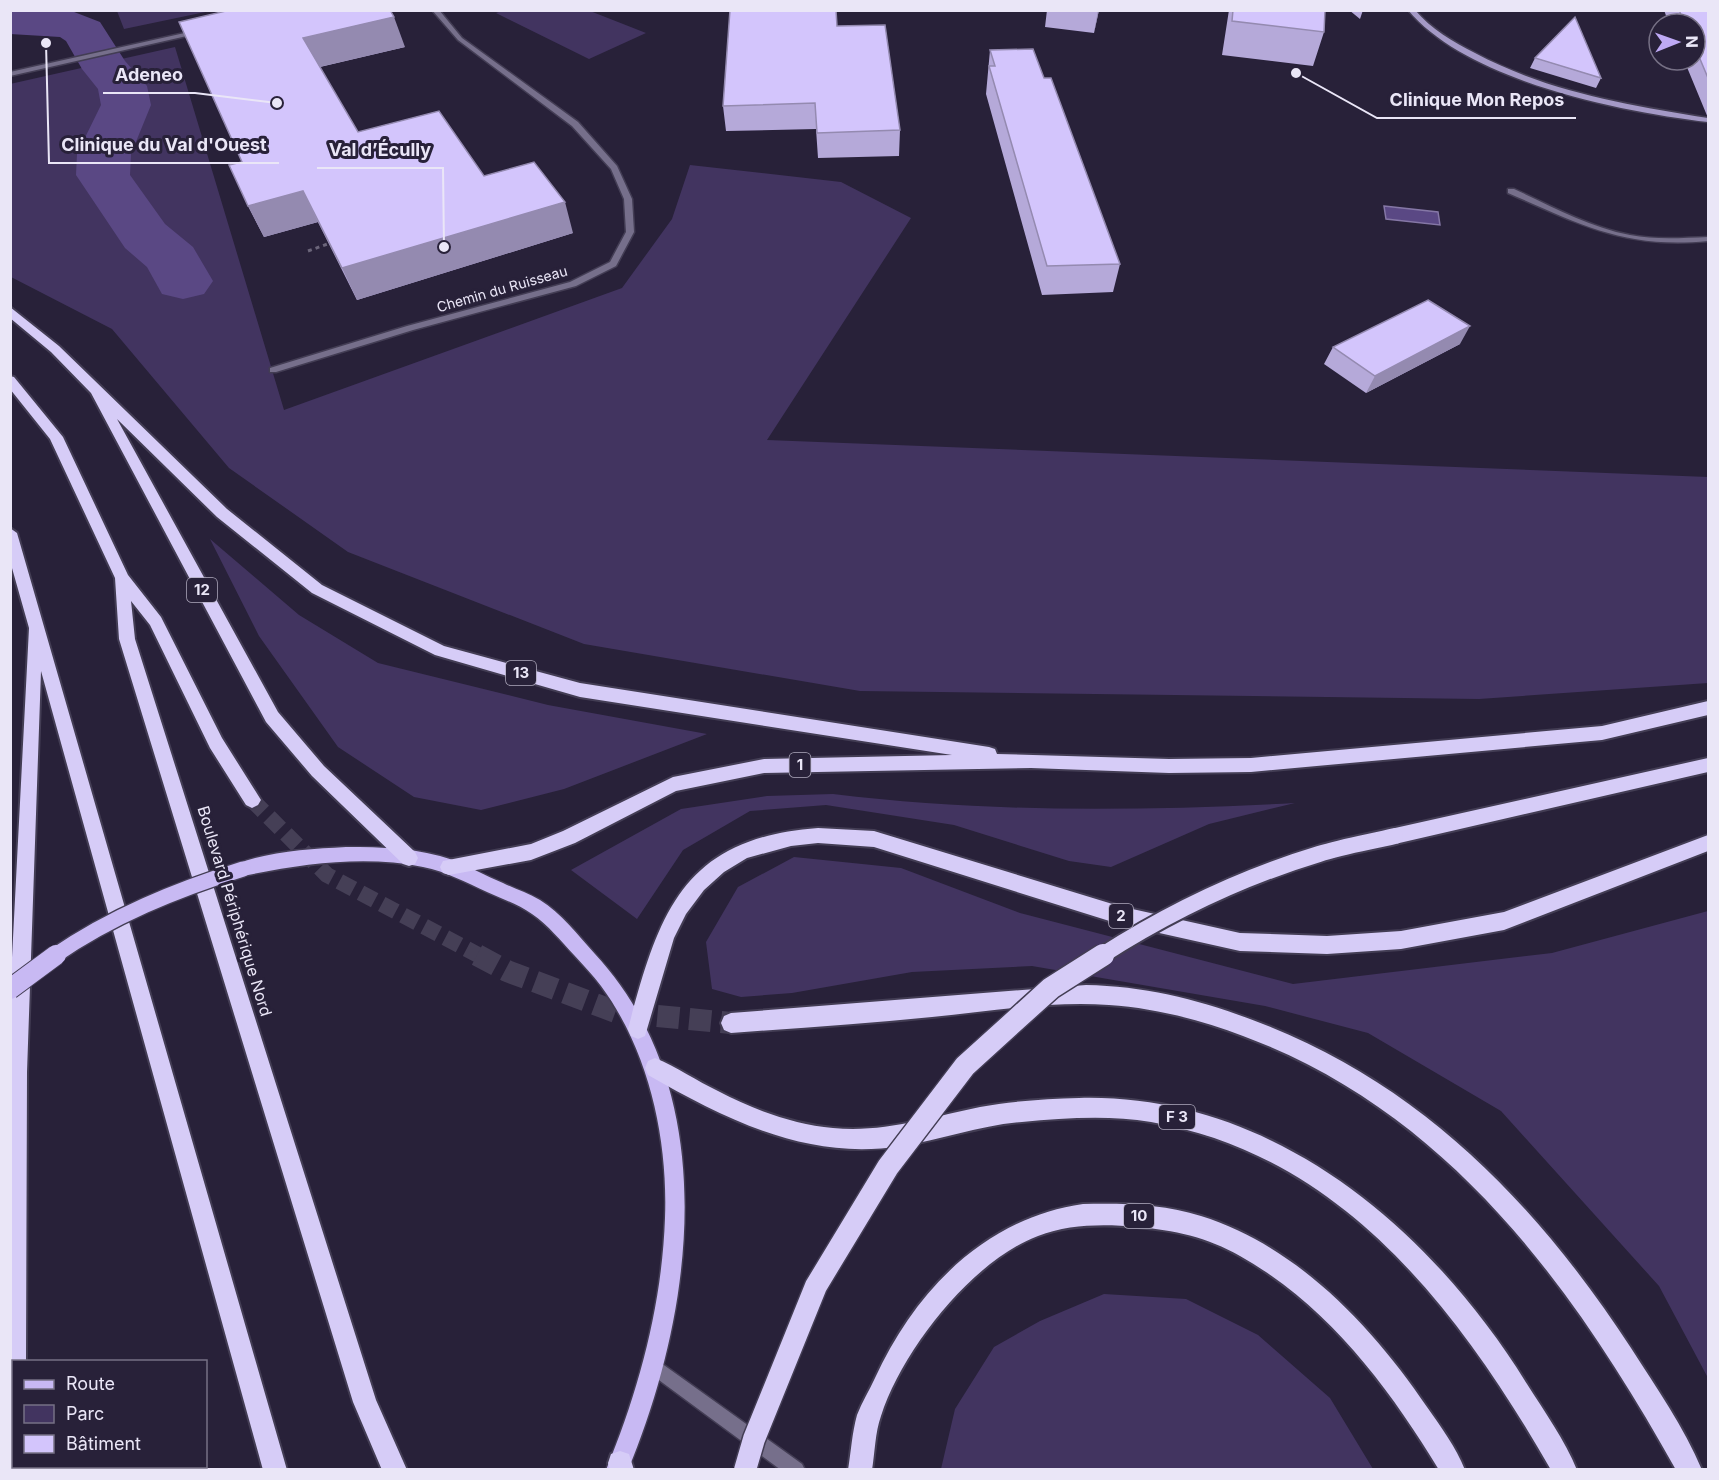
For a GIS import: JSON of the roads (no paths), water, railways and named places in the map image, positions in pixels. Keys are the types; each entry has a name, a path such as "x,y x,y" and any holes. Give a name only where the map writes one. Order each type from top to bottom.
{"highway":[{"name":"12","path":"10,311 55,349 96,391 272,717 318,771 409,858"},
{"name":"Boulevard Périphérique Nord","path":"10,380 56,437 122,578 127,639 365,1402 395,1470"},
{"name":"13","path":"96,391 222,513 317,589 440,651 580,690 1031,761"},
{"path":"10,533 36,616 275,1470"},
{"path":"122,578 156,621 216,743 252,800"},
{"path":"14,1360 17,1071 36,616"},
{"name":"1","path":"449,867 531,852 569,837 673,784 764,766 1031,761 1169,766 1251,765 1602,733 1708,708"},
{"path":"745,1470 754,1439 816,1286 888,1167 965,1066 1051,988 1139,932 1212,895 1319,854 1708,765"},
{"name":"2","path":"638,1029 659,954 680,908 697,886 718,866 740,853 762,843 790,836 837,834 874,839 1119,915 1240,942 1326,945 1401,940 1503,921 1708,843"},
{"path":"730,1023 816,1018 1060,995 1109,995 1147,999 1202,1012 1251,1026 1293,1043 1338,1067 1398,1107 1448,1145 1494,1188 1542,1243 1583,1296 1624,1356 1690,1470"},
{"name":"F 3","path":"655,1068 718,1104 755,1121 785,1131 832,1139 897,1137 1005,1113 1106,1109 1151,1112 1201,1122 1242,1136 1291,1159 1329,1183 1405,1248 1442,1286 1482,1337 1565,1470"},
{"name":"10","path":"860,1470 868,1419 896,1356 939,1295 984,1253 1017,1232 1056,1217 1114,1214 1155,1218 1206,1228 1252,1251 1306,1286 1365,1343 1432,1433 1453,1470"}],"main road":[{"path":"1411,10 1430,28 1476,57 1544,87 1619,107 1708,120"},
{"path":"10,989 67,948 117,918 203,881 243,869 326,855 372,854 409,858 449,867 536,907 590,955 621,997 655,1068 672,1149 675,1203 674,1243 666,1317 654,1366 620,1467"}],"street":[{"name":"Chemin du Ruisseau","path":"273,370 410,328 573,284 613,264 630,232 628,199 614,168 575,124 460,39 435,10"},
{"path":"10,74 212,29"},
{"path":"1511,191 1628,237 1672,242 1708,239"},
{"path":"654,1366 796,1470"}],"waterway":[{"path":"10,20 56,21 76,27 84,32 106,69 122,86 126,105 104,154 103,175 145,236 172,259 183,281"}],"tunnel":[{"path":"252,800 327,875 480,956"},
{"path":"477,955 507,971 616,1012 731,1023"}],"place":[{"name":"Clinique du Val d'Ouest","path":"46,43"},
{"name":"Clinique Mon Repos","path":"1296,73"},
{"name":"Adeneo","path":"277,103"},
{"name":"Val d’Écully","path":"444,247"}]}
